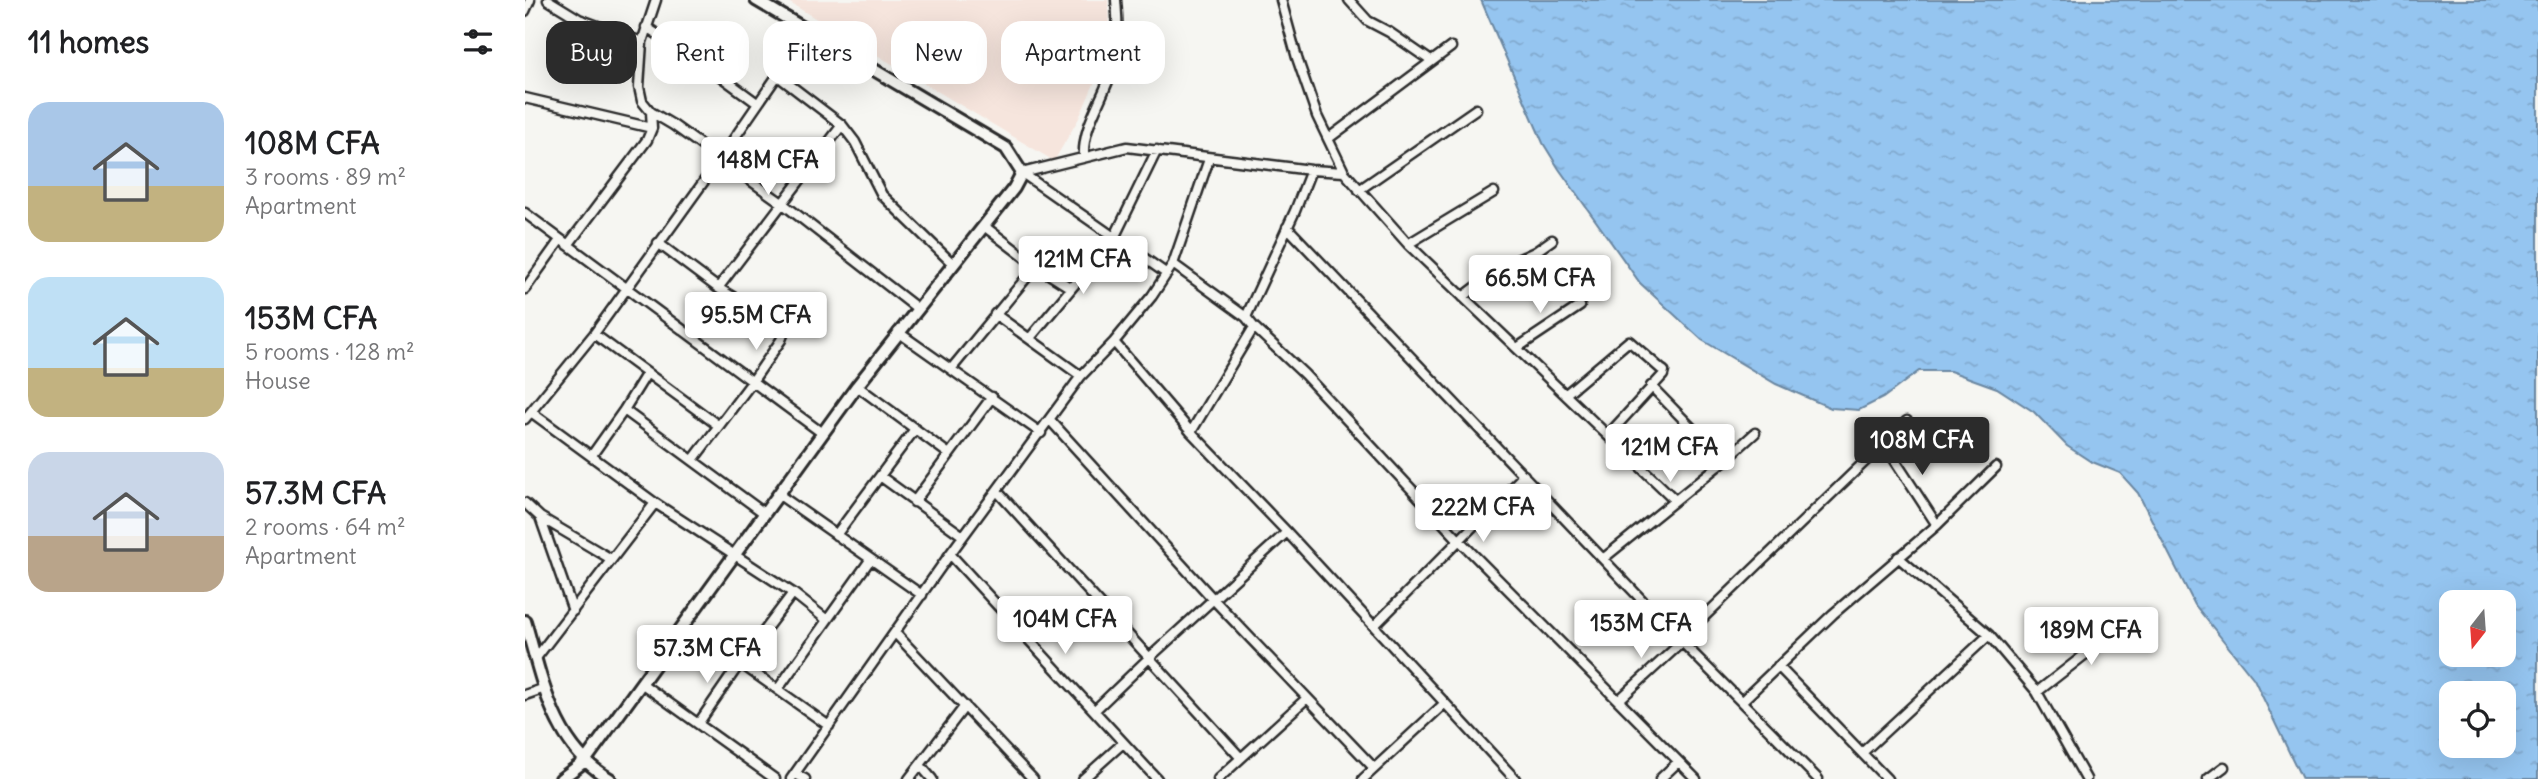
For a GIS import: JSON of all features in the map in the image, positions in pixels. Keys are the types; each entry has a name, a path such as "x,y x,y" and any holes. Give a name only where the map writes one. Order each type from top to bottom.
{"main road":[{"path":"757,0 792,21"},
{"path":"561,779 576,774 856,386 1014,188 1022,173 1006,148 877,72"},
{"path":"525,621 560,729 585,761 610,779"}],"street":[{"path":"525,12 530,0"},
{"path":"548,0 579,19 642,42"},
{"path":"656,0 642,42 639,93 651,112 782,203 918,309"},
{"path":"1084,157 1083,147 1087,131 1112,72 1117,50 1116,0"},
{"path":"1281,0 1317,116 1344,172 1408,244 1674,499"},
{"path":"1349,0 1368,21 1431,61"},
{"path":"646,27 701,62 757,103"},
{"path":"1329,138 1451,47"},
{"path":"772,84 594,334 528,415 592,455 655,503 793,593 827,620"},
{"path":"788,84 842,125 855,142 882,195 952,263"},
{"path":"525,98 652,128"},
{"path":"1359,190 1476,109"},
{"path":"525,289 647,140 652,128 651,112"},
{"path":"718,288 842,125"},
{"path":"1022,173 1127,147 1209,159 1344,172"},
{"path":"1030,338 1115,236 1157,150"},
{"path":"805,779 793,777 950,554 1081,376 1114,342 1167,274 1173,264 1209,159"},
{"path":"1246,317 1311,170"},
{"path":"1022,173 1167,274"},
{"path":"1408,244 1494,192"},
{"path":"525,213 822,433"},
{"path":"984,226 1071,288"},
{"path":"1287,227 1681,641 1818,779"},
{"path":"1463,297 1504,266 1535,252 1552,240"},
{"path":"658,243 718,288 782,328 781,340 693,460"},
{"path":"1173,264 1246,317 1304,374 1458,539 1696,779"},
{"path":"952,368 1037,266"},
{"path":"1517,348 1580,306"},
{"path":"995,314 1081,376"},
{"path":"1191,432 1254,327"},
{"path":"898,332 1041,433"},
{"path":"594,334 719,426"},
{"path":"1566,394 1629,341 1664,372 1608,435"},
{"path":"1114,342 1191,432 1515,779"},
{"path":"592,455 625,410 647,373"},
{"path":"856,386 949,454"},
{"path":"1651,386 1724,461"},
{"path":"914,502 992,397"},
{"path":"625,410 764,513"},
{"path":"1050,420 1214,600 1374,768"},
{"path":"1619,700 1907,421"},
{"path":"836,535 915,429"},
{"path":"1604,558 1755,433"},
{"path":"1883,442 1937,526"},
{"path":"1742,701 1833,614 1937,526 1996,467"},
{"path":"1374,626 1524,475"},
{"path":"880,476 963,536"},
{"path":"997,491 1240,757"},
{"path":"778,494 922,594"},
{"path":"525,503 540,517 611,559"},
{"path":"536,659 655,503"},
{"path":"540,517 573,611"},
{"path":"1095,710 1149,657 1287,532"},
{"path":"950,554 1157,779"},
{"path":"1898,557 1989,635 2037,692 2086,779"},
{"path":"778,689 870,559"},
{"path":"698,724 793,593"},
{"path":"2037,692 2128,621"},
{"path":"896,634 1033,779"},
{"path":"1863,752 1989,635"},
{"path":"740,663 829,726"},
{"path":"1778,666 1887,779"},
{"path":"641,683 775,779"},
{"path":"525,695 545,688"},
{"path":"1218,779 1307,698"},
{"path":"1363,779 1445,703"},
{"path":"909,779 965,706"},
{"path":"1083,779 1123,743"},
{"path":"1660,779 1678,762"},
{"path":"920,765 932,779"},
{"path":"2208,779 2224,767"}],"shaded area":[{"path":"785,0 1108,0 1108,21 1001,21 1001,84 1094,84 1079,118 1054,161 925,84 987,84 987,21 891,21 891,63 877,55 877,21 820,21"}],"water":[{"path":"1481,0 2538,0 2538,779 2302,779 2254,679 2195,605 2138,493 2120,473 2090,461 2067,446 2034,412 1997,388 1950,371 1919,371 1883,398 1859,410 1831,408 1776,384 1702,340 1640,283 1543,143"}]}
